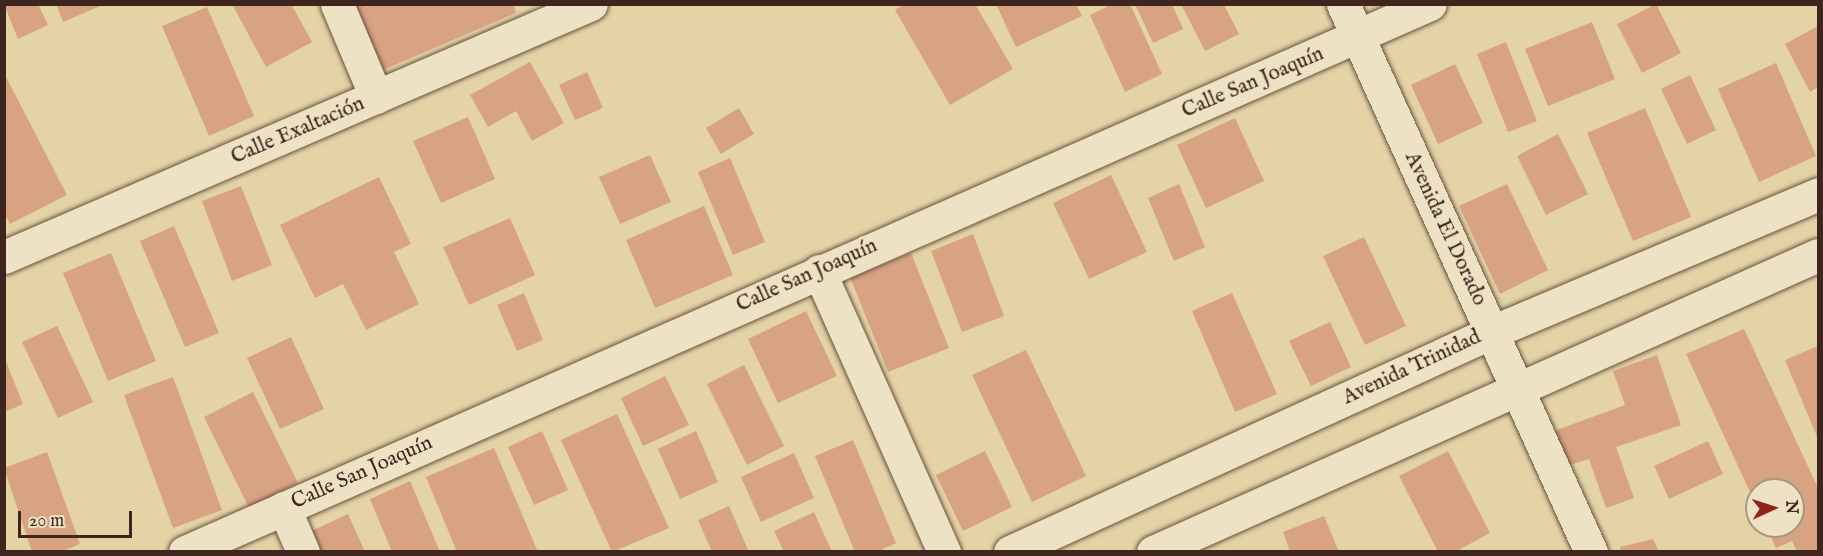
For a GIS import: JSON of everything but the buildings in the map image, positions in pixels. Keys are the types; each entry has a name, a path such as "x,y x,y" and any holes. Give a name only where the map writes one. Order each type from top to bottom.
{"street":[{"path":"337,4 376,97"},
{"name":"Calle Exaltación","path":"4,257 591,4"},
{"name":"Avenida El Dorado","path":"1342,4 1591,552"},
{"name":"Calle San Joaquín","path":"186,552 819,271 1430,4"},
{"name":"Avenida Trinidad","path":"1010,552 1492,332 1818,194"},
{"path":"1153,552 1818,255"},
{"path":"819,271 944,552"},
{"path":"284,508 303,552"}]}
